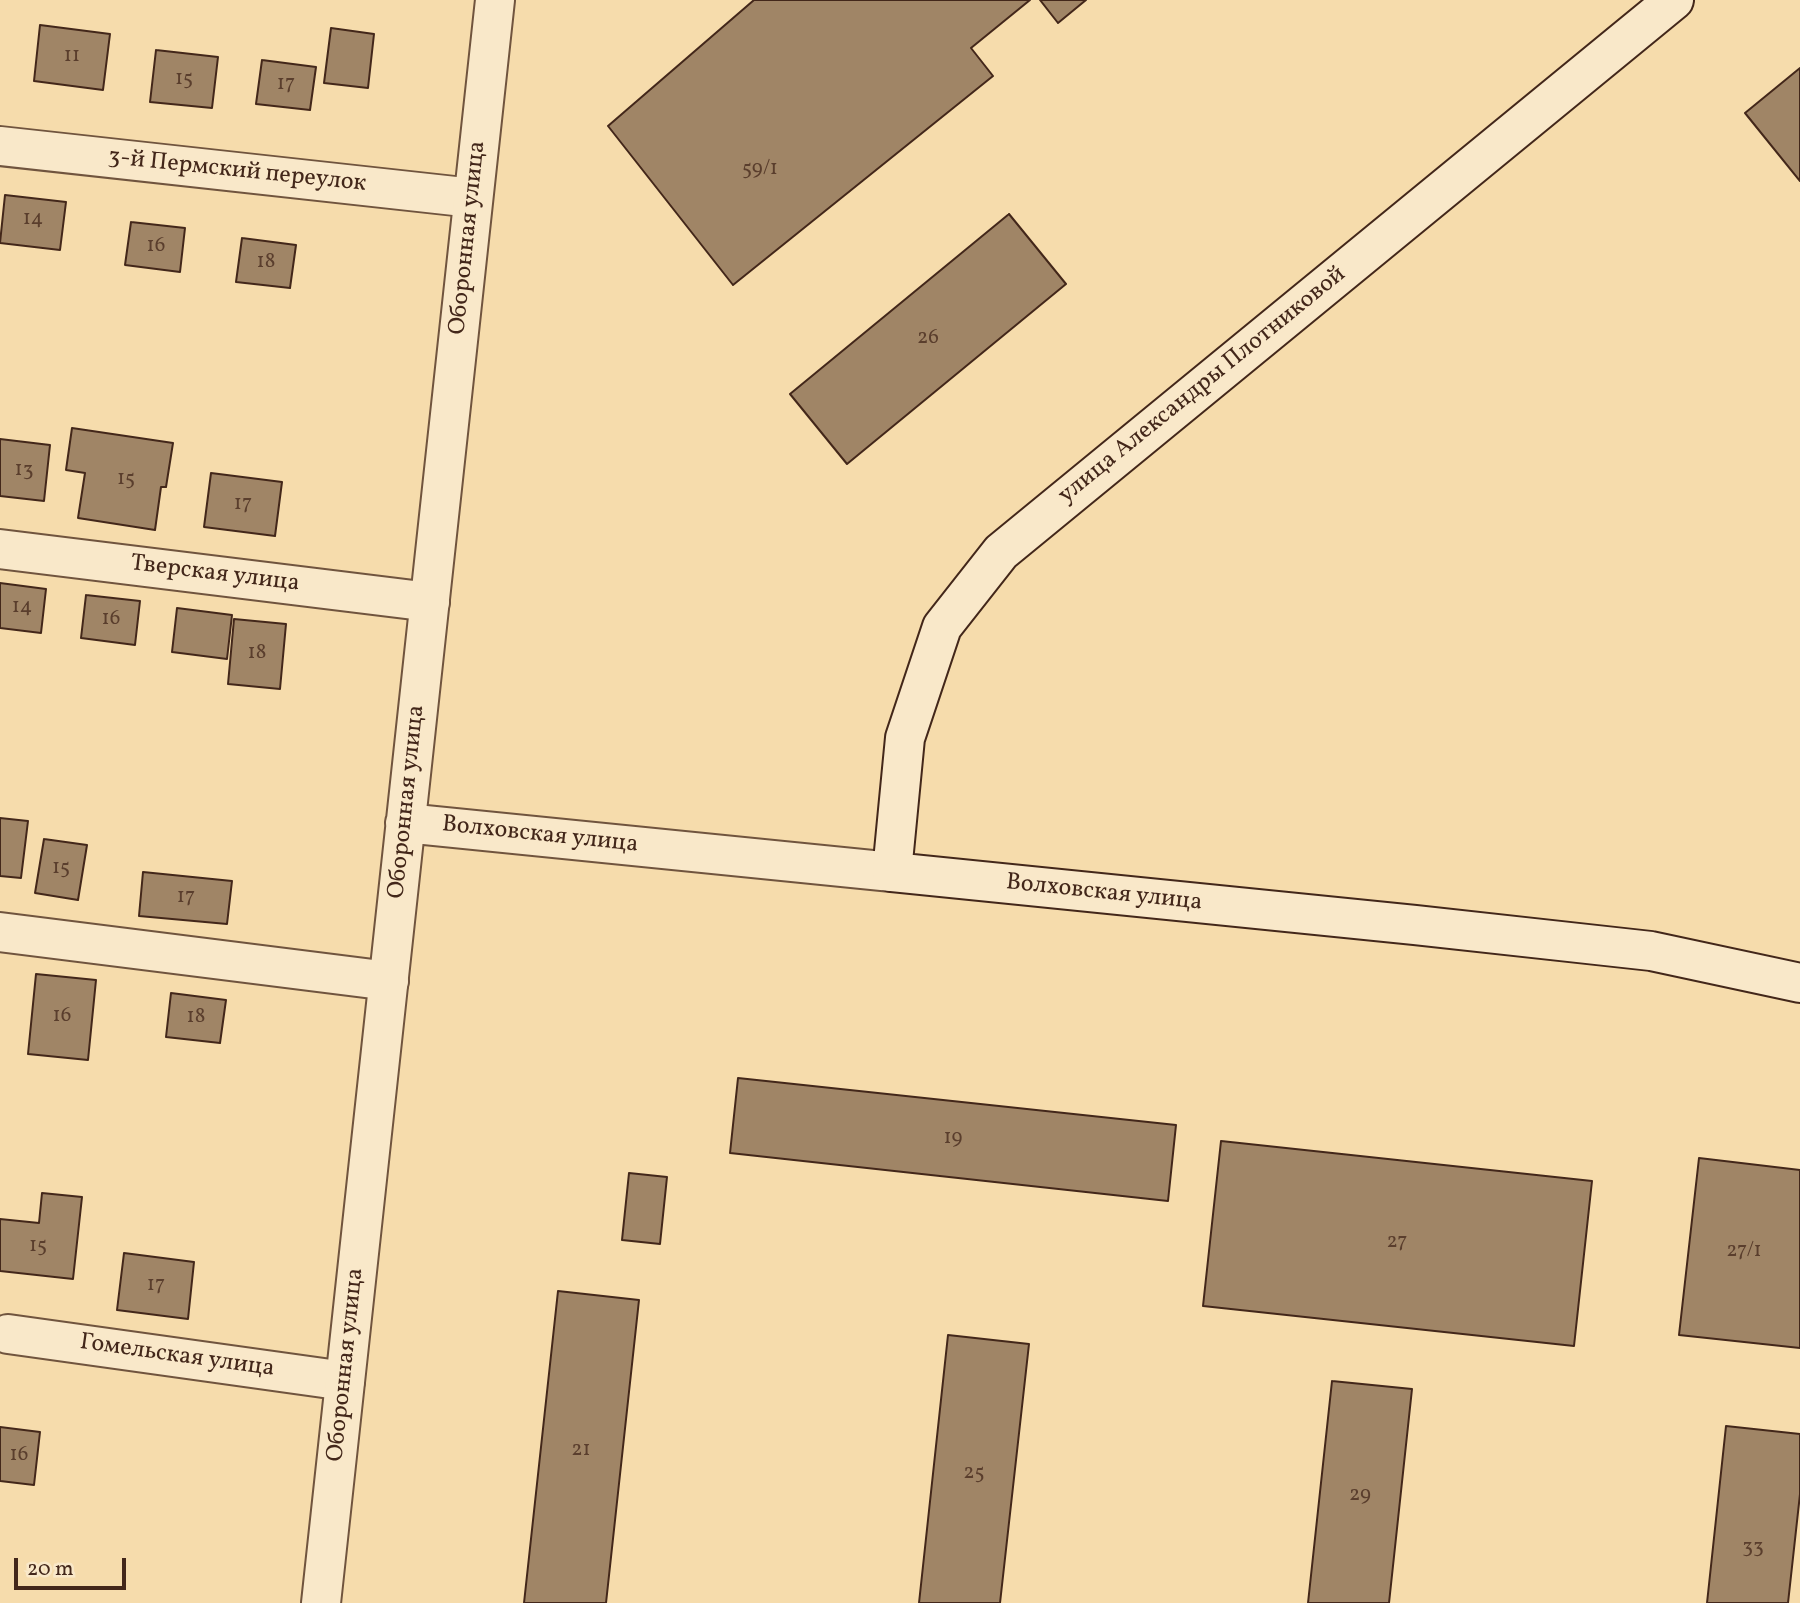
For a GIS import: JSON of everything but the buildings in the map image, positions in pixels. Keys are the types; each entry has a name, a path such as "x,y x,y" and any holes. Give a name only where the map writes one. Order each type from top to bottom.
{"street":[{"name":"Оборонная улица","path":"321,1603 495,0"},
{"name":"улица Александры Плотниковой","path":"892,872 905,738 942,627 1001,552 1674,0"},
{"name":"3-й Пермский переулок","path":"0,146 473,198"},
{"name":"Тверская улица","path":"0,549 430,602"},
{"name":"Волховская улица","path":"405,823 1651,951 1800,983"},
{"path":"0,932 388,982"},
{"name":"Гомельская улица","path":"8,1334 345,1381"}]}
